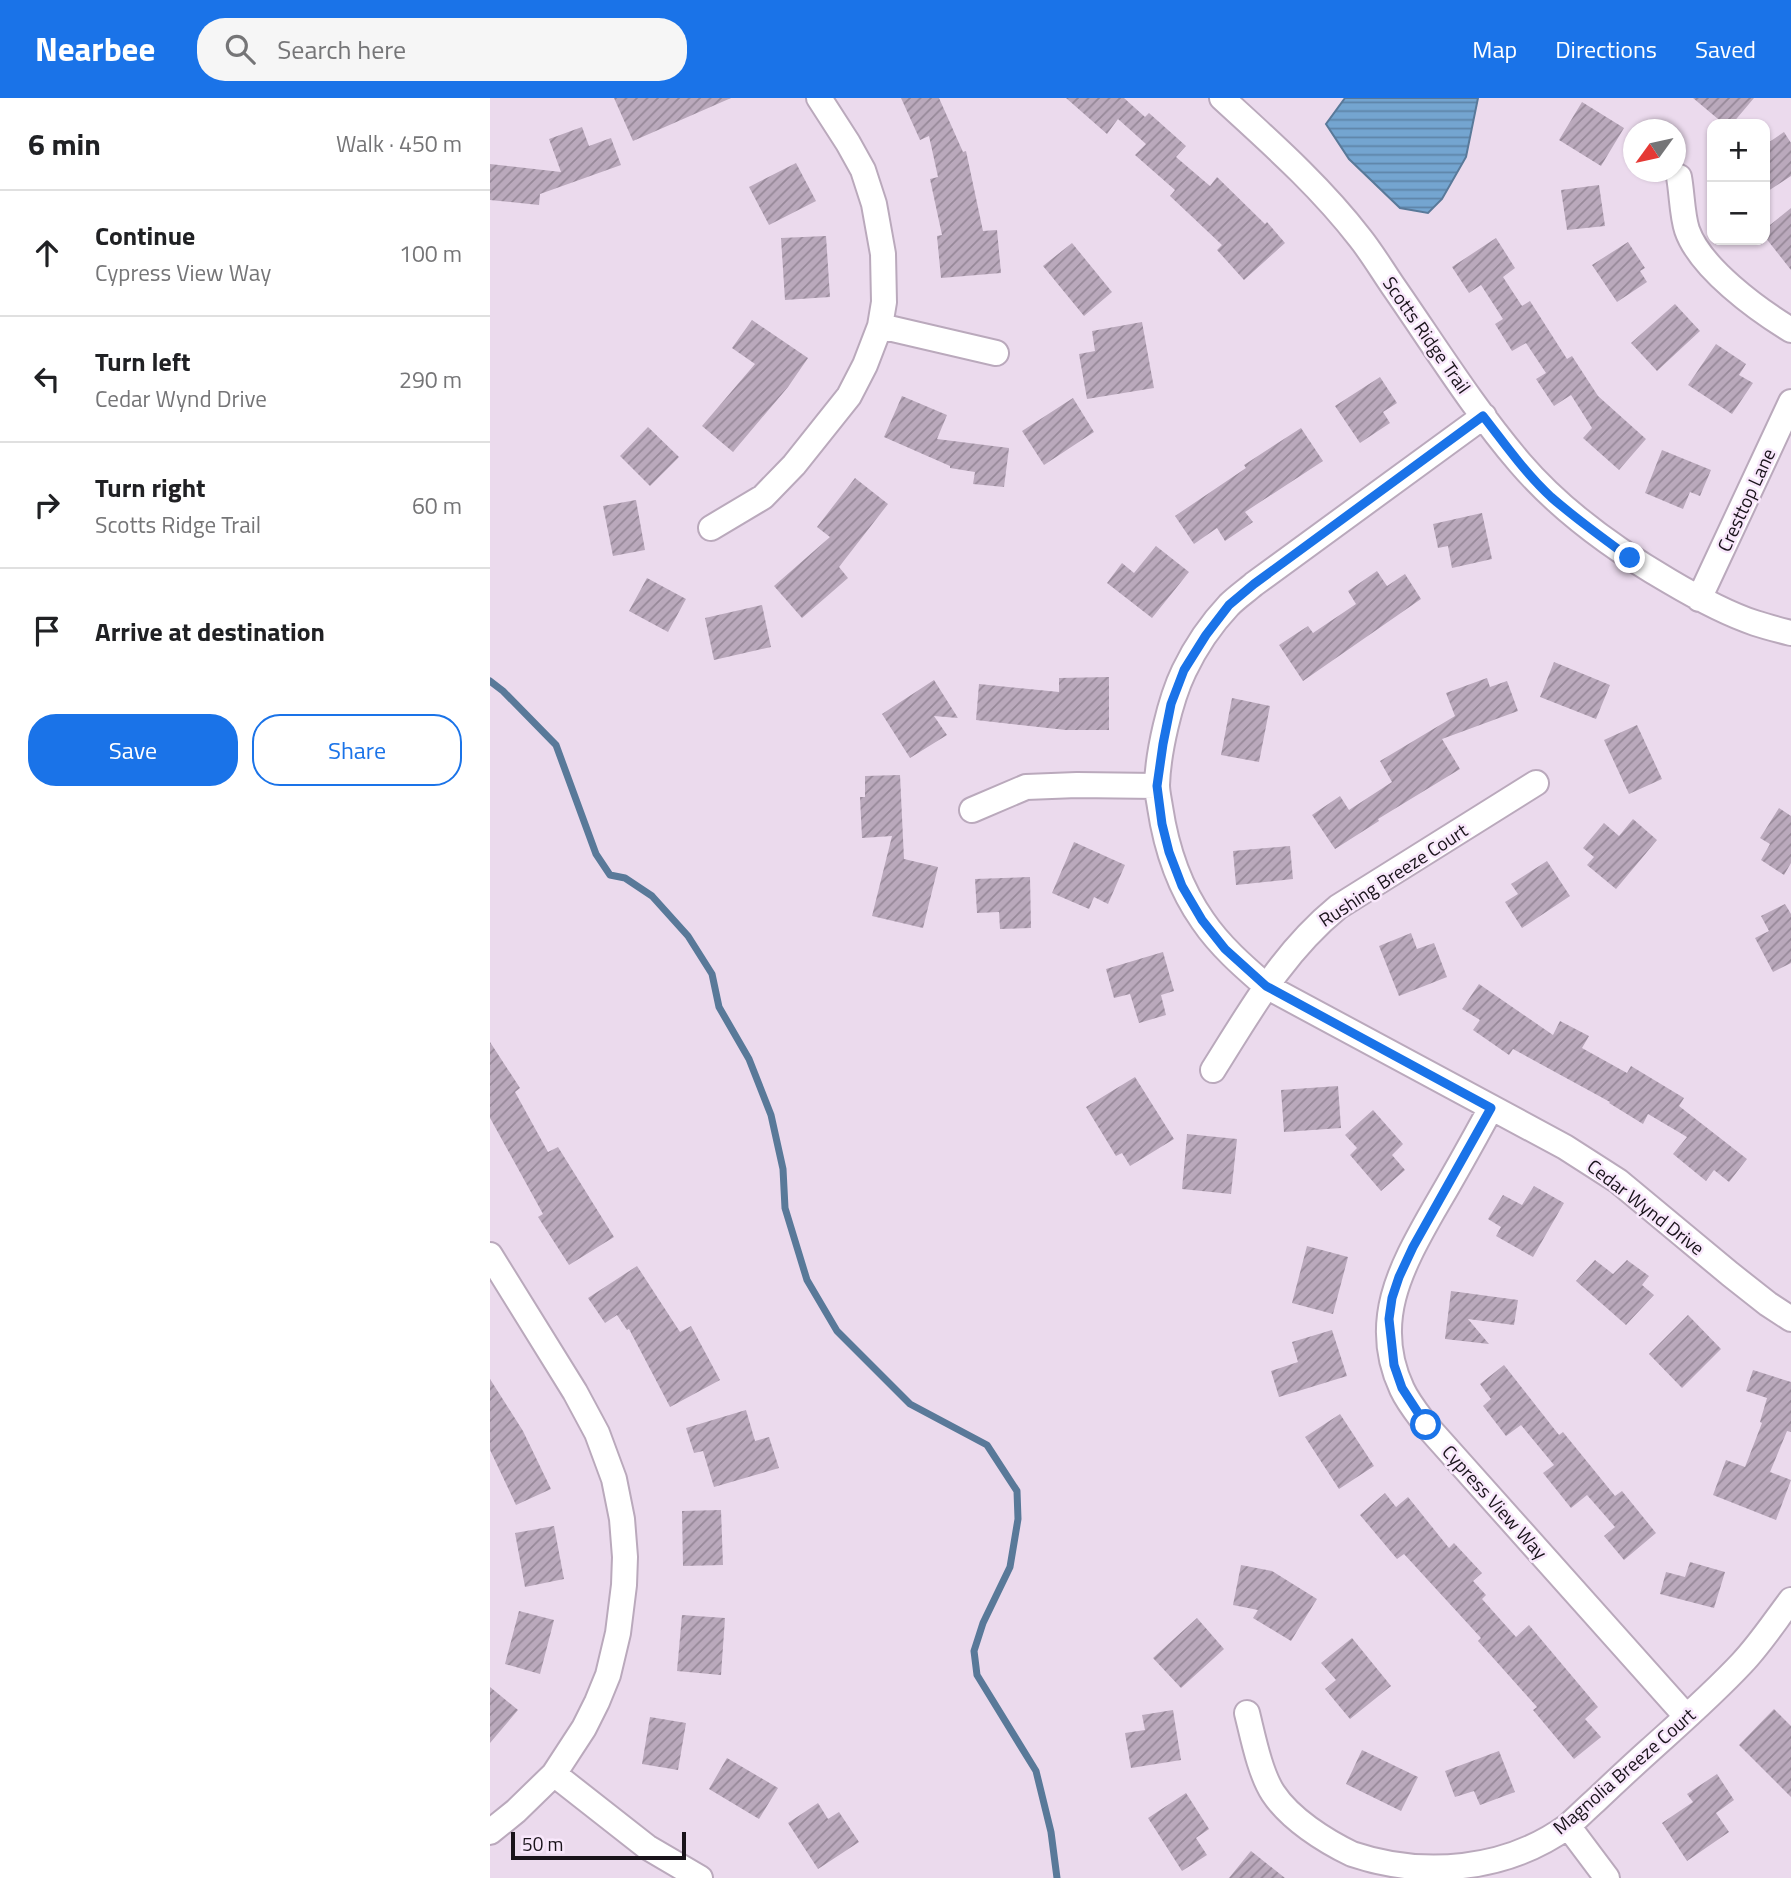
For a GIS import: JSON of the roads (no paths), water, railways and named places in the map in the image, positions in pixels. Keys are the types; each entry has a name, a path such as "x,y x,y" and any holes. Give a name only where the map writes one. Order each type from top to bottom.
{"street":[{"path":"711,528 763,497 794,465 849,396 880,326 884,302 883,254 874,204 863,170 819,98"},
{"name":"Scotts Ridge Trail","path":"1222,98 1293,164 1360,238 1483,416 1549,495 1630,558 1699,598 1755,623 1791,633"},
{"path":"1680,182 1687,230 1696,247 1714,270 1743,297 1791,330"},
{"path":"880,326 996,353"},
{"name":"Cresttop Lane","path":"1699,598 1791,402"},
{"name":"Cedar Wynd Drive","path":"1483,416 1254,584 1229,605 1206,635 1184,670 1171,704 1163,744 1157,786 1169,852 1182,886 1202,920 1225,949 1266,986 1565,1147 1618,1181 1730,1274 1791,1319"},
{"name":"Rushing Breeze Court","path":"1213,1070 1266,986 1318,923 1338,907 1536,783"},
{"path":"972,810 1026,787 1157,786"},
{"name":"Cypress View Way","path":"1491,1108 1399,1277 1389,1319 1394,1365 1402,1388 1426,1425 1686,1716"},
{"path":"490,1255 575,1392 597,1433 614,1479 622,1519 625,1557 618,1633 608,1675 597,1702 584,1728 554,1774 490,1832"},
{"name":"Magnolia Breeze Court","path":"1247,1713 1266,1780 1286,1809 1309,1829 1362,1858 1392,1868 1422,1872 1458,1871 1497,1862 1517,1854 1568,1826 1715,1691 1744,1661 1791,1600"},
{"path":"554,1774 647,1847 700,1878"},
{"path":"1568,1826 1607,1878"}],"water":[{"path":"1345,98 1478,98 1466,157 1442,199 1428,213 1400,208 1349,159 1326,124"}],"waterway":[{"path":"490,681 556,745 596,854 610,875 625,878 652,896 688,936 712,974 719,1007 749,1059 771,1115 783,1169 785,1208 807,1280 837,1331 910,1404 987,1445 1017,1491 1018,1519 1010,1567 983,1623 974,1651 977,1675 1036,1771 1051,1832 1057,1878"}]}
